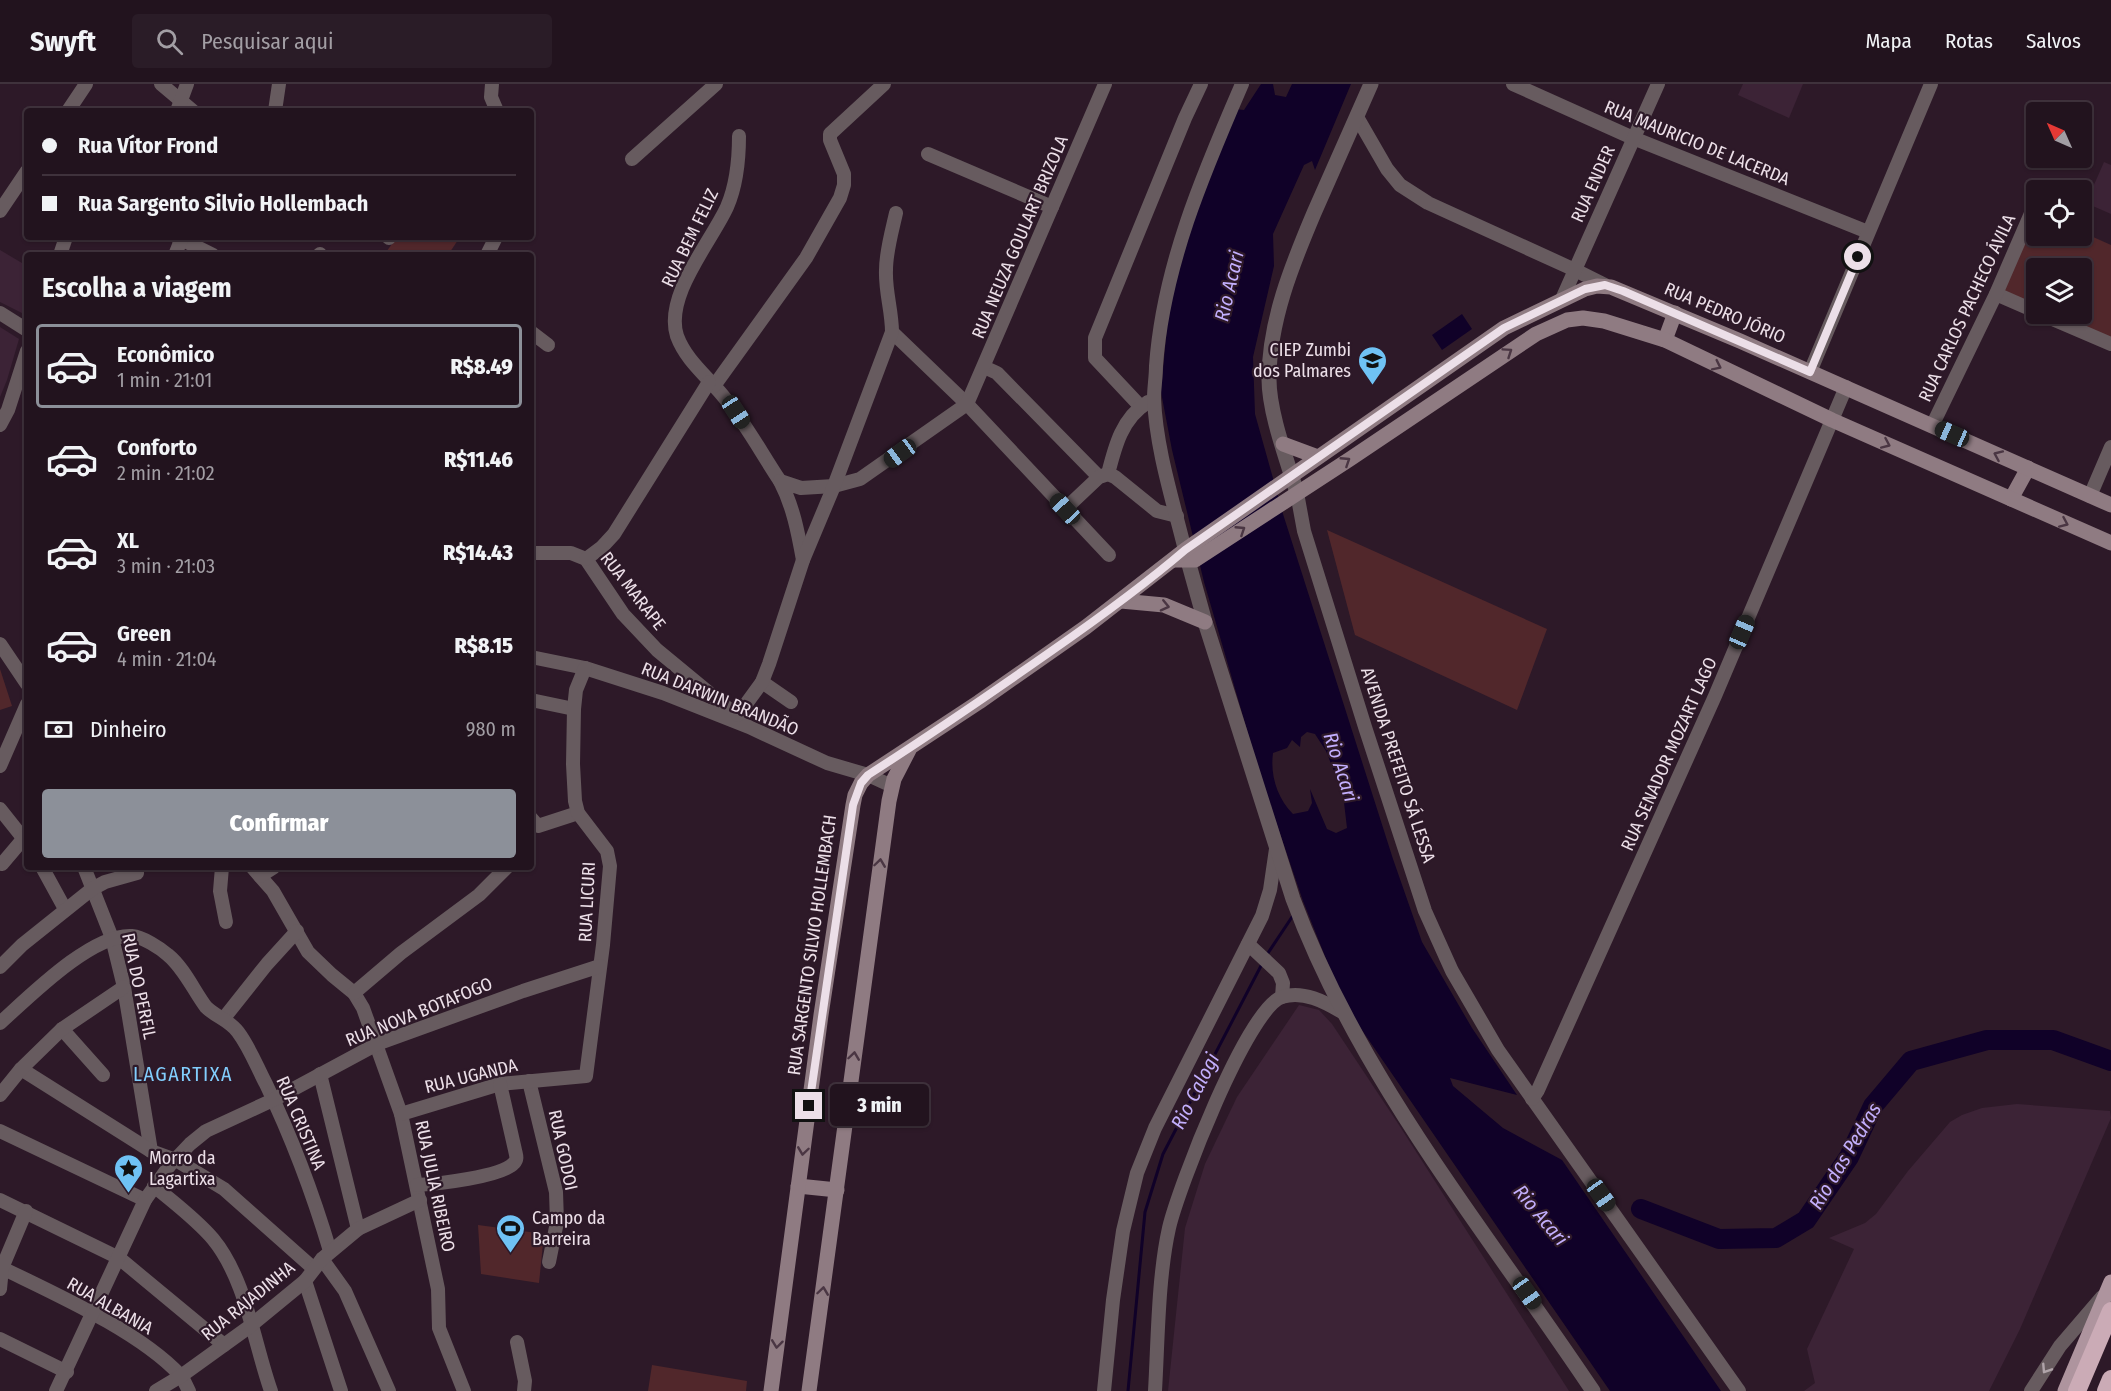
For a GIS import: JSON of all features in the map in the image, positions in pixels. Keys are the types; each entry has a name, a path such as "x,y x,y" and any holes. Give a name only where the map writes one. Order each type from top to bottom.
{"highway":[{"path":"2077,1391 2111,1311"},
{"path":"2106,1391 2111,1379"}],"main road":[{"name":"RUA PEDRO JÓRIO","path":"1605,285 1846,387 2111,505"},
{"name":"RUA SARGENTO SILVIO HOLLEMBACH","path":"771,1391 821,1015 853,805 858,789 868,775 979,702 1187,555 1287,479 1504,328 1585,289 1605,285"},
{"path":"1665,340 1675,313"},
{"path":"1292,497 1536,334 1567,320 1583,318 1604,321 1665,340 1832,420 2111,543"},
{"path":"1283,444 1318,457"},
{"path":"2011,499 2028,468"},
{"name":"RUA SARGENTO SILVIO HOLLEMBACH","path":"1187,555 1292,497"},
{"path":"1121,601 1164,605 1205,622"},
{"path":"809,1391 892,786 911,745"},
{"path":"798,1186 837,1190"},
{"path":"2065,1391 2109,1287"}],"street":[{"path":"70,108 86,84"},
{"path":"161,84 179,106"},
{"path":"179,106 187,84"},
{"path":"275,108 279,84"},
{"path":"492,84 491,97 496,108"},
{"path":"633,159 716,84"},
{"path":"586,559 614,534 712,384 806,258 840,198 844,185 844,174 830,140 830,134 884,84"},
{"name":"RUA NEUZA GOULART BRIZOLA","path":"967,404 1105,84"},
{"path":"1141,407 1095,358 1095,338 1201,84"},
{"path":"1242,84 1189,214 1167,290 1158,346 1154,398 1160,443 1187,555 1205,622 1276,849 1303,926 1342,1012 1422,1142 1593,1391"},
{"name":"AVENIDA PREFEITO SÁ LESSA","path":"1371,84 1287,281 1270,355 1271,401 1283,444 1287,479 1292,497 1425,911 1452,971 1498,1050 1738,1391"},
{"name":"RUA MAURICIO DE LACERDA","path":"1513,84 1633,138 1868,232"},
{"name":"RUA ENDER","path":"1562,299 1658,84"},
{"path":"1810,372 1931,84"},
{"name":"RUA PEDRO JÓRIO","path":"1357,117 1387,169 1400,185 1428,203 1605,285"},
{"name":"RUA BEM FELIZ","path":"738,136 739,160 733,192 717,227 687,277 676,310 675,326 680,341 736,412 780,481 796,522 803,560"},
{"path":"928,154 1052,207"},
{"path":"0,211 24,175"},
{"path":"738,716 762,682 803,560 834,486 892,332 886,267 896,213"},
{"name":"RUA CARLOS PACHECO ÁVILA","path":"1932,426 1996,294 2026,225"},
{"path":"183,240 205,250"},
{"path":"1996,294 2026,307"},
{"path":"0,313 24,328"},
{"path":"2064,324 2111,344"},
{"path":"892,332 967,404 1109,555"},
{"path":"534,334 548,345"},
{"path":"0,425 8,410 24,360"},
{"path":"984,367 996,373 1103,475 1123,483 1157,511 1177,516"},
{"name":"RUA SENADOR MOZART LAGO","path":"1532,1099 1715,696 1846,387"},
{"path":"1065,509 1103,475 1122,429 1130,416 1154,398"},
{"path":"780,481 801,488 834,486 861,479 967,404"},
{"path":"2090,496 2111,447"},
{"name":"RUA MARAPE","path":"534,553 571,553 586,559 623,614 657,650 749,727"},
{"path":"0,644 24,677"},
{"name":"RUA DARWIN BRANDÃO","path":"534,658 585,668 663,693 749,727 826,763 868,775 892,786"},
{"name":"RUA LICURI","path":"585,668 576,690 574,709 575,801 578,813 607,851 609,859 606,918 586,1076"},
{"path":"762,682 791,702"},
{"path":"534,701 574,709"},
{"path":"0,766 24,711"},
{"path":"0,809 24,839"},
{"path":"534,827 578,813"},
{"path":"2,864 24,841"},
{"path":"1104,1391 1113,1299 1123,1231 1137,1173 1155,1128 1267,902 1276,849"},
{"path":"44,870 66,909"},
{"name":"RUA DO PERFIL","path":"85,870 112,938 124,987 151,1151"},
{"path":"222,870 220,891 226,922"},
{"path":"256,871 273,891 314,959 354,993 401,953 479,895 504,870"},
{"path":"0,967 92,889 105,882 137,873"},
{"path":"224,1018 297,931"},
{"name":"RUA CRISTINA","path":"0,1023 79,955 112,938 133,936 168,954 206,1007 214,1014 224,1018 237,1031 249,1049 305,1178 322,1259"},
{"path":"1248,944 1282,978 1282,998"},
{"name":"RUA NOVA BOTAFOGO","path":"56,1391 67,1372 145,1200 190,1144 206,1131 273,1100 377,1044 523,991 600,966"},
{"path":"0,1095 21,1069 62,1029 124,987"},
{"name":"RUA JULIA RIBEIRO","path":"354,993 377,1044 401,1114 438,1289 439,1328 464,1391"},
{"path":"1155,1391 1162,1287 1169,1229 1180,1190 1239,1054 1273,1003 1282,998 1297,996 1312,998 1342,1012"},
{"path":"62,1029 103,1075"},
{"path":"21,1069 151,1151 176,1160 224,1189 322,1259 345,1291 389,1391"},
{"path":"320,1074 358,1228"},
{"name":"RUA UGANDA","path":"401,1114 500,1084 586,1076"},
{"name":"RUA GODOI","path":"529,1081 555,1192 556,1222 549,1262"},
{"path":"417,1185 483,1176 508,1168 514,1163 517,1158 500,1084"},
{"path":"0,1131 145,1200"},
{"path":"154,1186 214,1240 239,1287 252,1324 260,1362 271,1391"},
{"path":"0,1200 119,1258 224,1345"},
{"name":"RUA RAJADINHA","path":"156,1391 182,1376 252,1324 305,1281 322,1259 358,1228 420,1200"},
{"path":"0,1289 1,1268 26,1211"},
{"name":"RUA ALBANIA","path":"1,1268 92,1314 152,1350 182,1376 189,1391"},
{"path":"305,1281 341,1391"},
{"path":"2031,1391 2060,1346 2109,1287"},
{"path":"0,1339 67,1372"},
{"path":"517,1342 525,1381 524,1391"}],"shaded area":[{"path":"1743,84 1803,84 1789,118 1738,95"},
{"path":"2104,162 2111,165 2111,214 2092,206 2092,189"},
{"path":"2092,236 2111,245 2111,340 2073,324 2092,324 2092,258 2026,258 2026,303 2003,293 2026,239 2026,246 2092,246"},
{"path":"395,240 458,240 450,252 386,252"},
{"path":"0,250 24,264 24,309 22,313 0,302"},
{"path":"0,327 19,339 0,397"},
{"path":"1327,530 1547,629 1517,710 1355,635"},
{"path":"0,669 12,706 0,710"},
{"path":"1299,1005 1319,1010 1332,1024 1569,1391 1168,1391 1185,1228 1205,1164 1237,1097"},
{"path":"2017,1104 2110,1111 2111,1118 2020,1329 1989,1391 1804,1391 1815,1383 1807,1349 1854,1249 1829,1238 1865,1223 1876,1214 1908,1171 1950,1122 1982,1108"},
{"name":"Campo da Barreira","path":"478,1225 544,1234 539,1283 481,1274"},
{"path":"652,1365 747,1381 746,1391 648,1391"}],"water":[{"name":"Rio Acari","path":"1261,84 1273,84 1275,95 1286,97 1292,84 1351,84 1315,170 1312,161 1304,165 1273,234 1274,266 1253,357 1255,414 1283,514 1393,859 1422,942 1472,1028 1517,1095 1450,1078 1453,1086 1503,1128 1562,1160 1721,1391 1610,1391 1344,1004 1303,901 1261,778 1204,582 1172,450 1161,392 1169,305 1199,192 1235,109 1244,110","holes":["1307,732 1315,734 1326,751 1343,794 1347,828 1336,833 1327,829 1310,789 1312,803 1308,811 1293,814 1283,801 1274,778 1273,753 1287,748 1292,740 1300,747 1301,737"]},
{"path":"1462,314 1472,329 1442,350 1432,335"}],"waterway":[{"name":"Rio Calogi","path":"1266,956 1294,914"},
{"name":"Rio Calogi","path":"1128,1391 1145,1212 1163,1154 1263,962"},
{"name":"Rio das Pedras","path":"1641,1209 1719,1239 1776,1238 1806,1220 1849,1157 1873,1106 1911,1061 1987,1040 2053,1040 2111,1061"}],"place":[{"name":"CIEP Zumbi dos Palmares","path":"1372,386"},
{"name":"Morro da Lagartixa","path":"128,1194"},
{"name":"Campo da Barreira","path":"511,1254"}],"district":[{"name":"LAGARTIXA","path":"183,1074"}],"route":[{"path":"809,1106 853,805 861,783 868,775 979,702 1140,587 1185,550 1504,328 1585,289 1605,285 1810,372 1858,257"}]}
